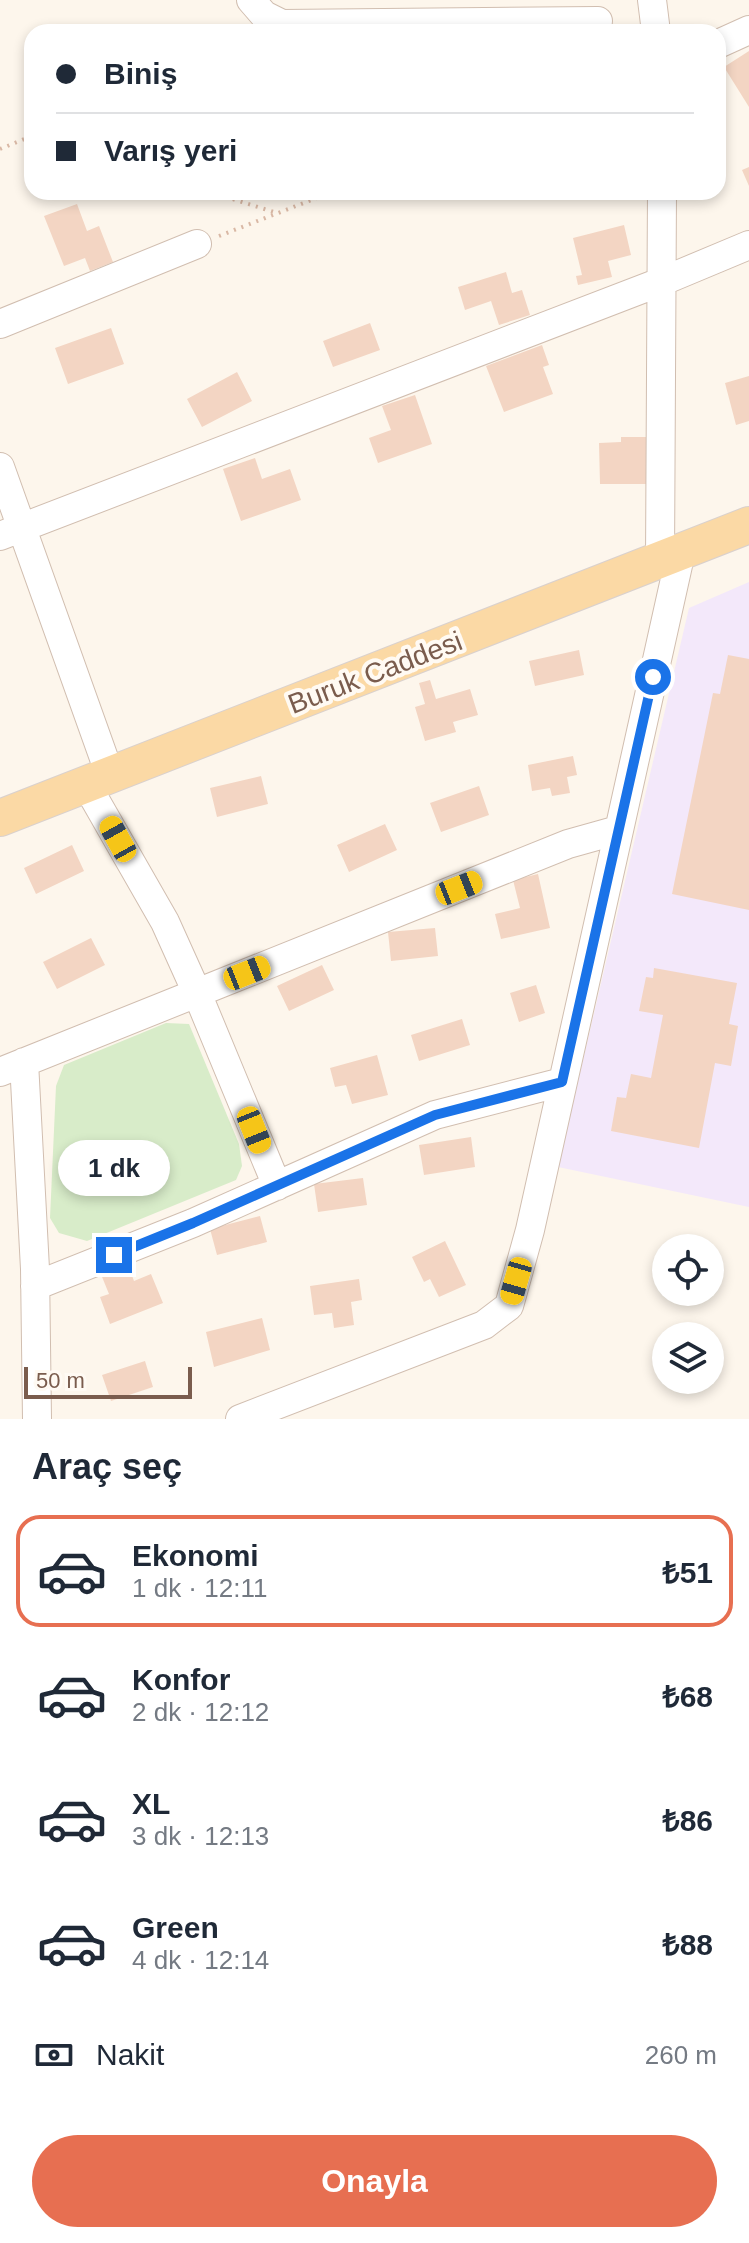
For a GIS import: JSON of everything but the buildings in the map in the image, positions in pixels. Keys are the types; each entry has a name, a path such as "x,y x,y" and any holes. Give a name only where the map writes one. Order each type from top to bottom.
{"main road":[{"name":"Buruk Caddesi","path":"0,818 749,525"}],"street":[{"path":"251,0 264,15 282,24 598,18"},
{"path":"652,0 655,24"},
{"path":"726,40 749,30"},
{"path":"240,1419 484,1325 509,1306 530,1230 618,830 671,556 662,200"},
{"path":"0,324 197,244"},
{"path":"11,532 749,245"},
{"path":"0,467 11,532 98,780 197,993 277,1186"},
{"path":"37,1419 35,1286 12,1067 568,844 618,830"},
{"path":"35,1286 193,1223 435,1115 562,1082"}],"path":[{"path":"0,149 24,139"},
{"path":"236,200 277,213"},
{"path":"197,244 311,200"}],"shaded area":[{"path":"749,582 749,1207 558,1167 689,608"}],"green space":[{"path":"166,1023 189,1024 239,1144 242,1166 236,1180 87,1241 59,1233 50,1218 56,1086 64,1065"}],"route":[{"path":"114,1255 435,1115 562,1082 653,677"}]}
